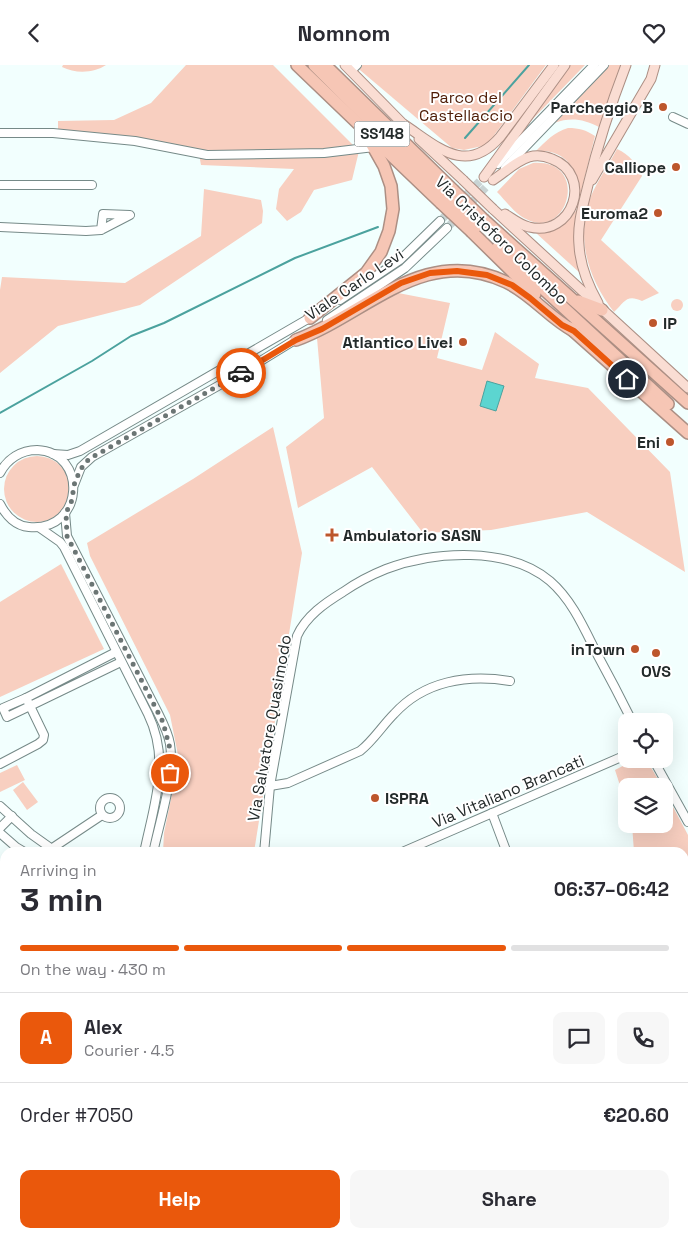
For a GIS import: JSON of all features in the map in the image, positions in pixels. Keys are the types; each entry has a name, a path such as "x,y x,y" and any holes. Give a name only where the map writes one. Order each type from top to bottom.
{"highway":[{"name":"Via Cristoforo Colombo","path":"297,65 362,127 447,196 478,226 574,331 688,433"},
{"name":"SS148","path":"314,65 447,196"},
{"name":"Via Cristoforo Colombo","path":"325,65 447,196 533,281 688,423"},
{"path":"310,318 366,273 376,260 388,236 393,209 391,186 384,166 362,127"},
{"name":"Via Cristoforo Colombo","path":"478,226 569,296 688,403"},
{"path":"296,340 322,329 401,283 430,273 457,271 487,275 508,282 562,325 574,331"},
{"path":"569,296 578,302 602,310"}],"main road":[{"path":"403,124 451,154 468,157 480,154 492,147 554,65"},
{"path":"487,180 565,65"},
{"path":"602,310 587,281 579,251 580,217 603,128 626,65"},
{"path":"587,189 651,79 655,65"},
{"name":"Via Cristoforo Colombo","path":"351,67 403,124 688,389"},
{"path":"487,180 524,159 535,156 556,161 572,177 575,193 572,205 566,217 559,222 546,227 536,228 524,225 493,209"}],"street":[{"path":"561,105 594,65"},
{"path":"487,180 561,105 604,65"},
{"path":"673,117 688,124"},
{"path":"0,133 53,133 135,141 207,155 324,153 374,147"},
{"path":"0,185 92,185"},
{"name":"Viale Carlo Levi","path":"0,473 8,462 21,453 37,450 68,455 80,451 310,318 400,260 440,221"},
{"path":"0,227 101,230"},
{"name":"Viale Carlo Levi","path":"66,513 72,500 74,485 82,467 92,457 296,340 396,275 447,228"},
{"path":"53,454 65,464 74,485"},
{"path":"0,504 10,519"},
{"path":"0,518 10,519 25,527 40,528 51,524 66,513"},
{"path":"66,513 67,536 168,736 170,773 154,847"},
{"path":"40,528 64,547 151,719 159,741 159,779 145,847"},
{"name":"Via Salvatore Quasimodo","path":"265,847 270,787 294,643 302,626 323,605 362,580 390,568 426,558 464,556 497,558 522,565 545,577 561,593 573,609 628,713"},
{"path":"116,652 3,708 7,717 121,662"},
{"path":"270,787 288,783 360,751 402,705 430,687 461,679 496,678 510,681"},
{"path":"0,764 40,743 44,738 26,697"},
{"name":"Via Vitaliano Brancati","path":"420,847 492,813 618,758"},
{"path":"658,768 688,822"},
{"path":"0,806 45,847"},
{"path":"492,813 505,847"},
{"path":"55,847 102,815"},
{"path":"0,828 12,816"},
{"path":"0,833 16,847"}],"green space":[{"path":"63,65 106,65 96,70 85,72 73,71 62,67"},
{"path":"186,65 273,65 359,151 352,180 314,190 301,212 287,221 276,209 279,189 294,169 201,165 199,154 58,133 58,121 114,120 151,103"},
{"name":"Parco del Castellaccio","path":"354,65 546,65 487,145 464,150 452,148"},
{"path":"570,65 585,65 526,126"},
{"path":"609,65 621,65 599,127 577,120 554,123"},
{"path":"568,128 576,128 595,136 580,196 577,177 568,163 555,153 536,151 554,134"},
{"path":"617,149 632,160 642,176 601,240 659,293 642,301 632,298 626,300 614,312 597,286 591,272 584,242 584,227 586,211 591,196"},
{"path":"533,163 551,165 562,173 567,185 567,198 562,210 553,219 541,223 522,217 497,192 519,169"},
{"path":"204,189 261,200 263,211 262,223 140,305 58,326 0,373 0,290 2,277 125,283 201,236"},
{"path":"577,209 576,254 580,273 536,233 555,230 564,224"},
{"path":"393,292 450,303 437,358 482,370 495,332 539,364 535,378 588,388 670,472 685,572 587,512 491,530 423,533 372,467 298,508 286,447 324,418 317,338"},
{"path":"677,299 683,305 677,311 671,305"},
{"path":"273,427 302,553 255,847 163,847 164,833 179,760 170,715 90,556 87,543 193,479"},
{"path":"37,456 50,459 60,466 67,476 70,489 67,502 60,512 50,519 37,522 24,519 14,512 7,502 4,489 7,476 14,466 24,459"},
{"path":"61,564 104,649 0,697 0,602"},
{"path":"17,765 25,780 0,792 0,773"},
{"path":"619,768 651,768 657,778 618,779 615,770"},
{"path":"23,782 38,802 27,810 13,790"},
{"path":"673,807 688,835 688,847 634,847 633,833 673,833"}],"water":[{"path":"487,381 504,386 496,411 480,406"}],"waterway":[{"path":"465,138 529,65"},
{"path":"0,413 92,361 131,336 164,323 295,258 378,227"}],"tunnel":[{"path":"440,221 482,179"},
{"path":"447,228 488,185"}],"way so far":[{"path":"170,773 170,749 163,722 67,536 65,525 66,513 70,507 74,485 80,470 89,459 241,373"}],"place":[{"name":"Parcheggio B","path":"663,107"},
{"name":"Calliope","path":"676,167"},
{"name":"Euroma2","path":"658,213"},
{"name":"IP","path":"653,323"},
{"name":"Atlantico Live!","path":"463,342"},
{"name":"Eni","path":"670,442"},
{"name":"Ambulatorio SASN","path":"332,535"},
{"name":"inTown","path":"635,649"},
{"name":"OVS","path":"656,653"},
{"name":"ISPRA","path":"375,798"}],"route":[{"path":"241,373 296,340 315,333 401,283 430,273 457,271 487,275 502,280 520,290 562,325 574,331 627,379"}]}
